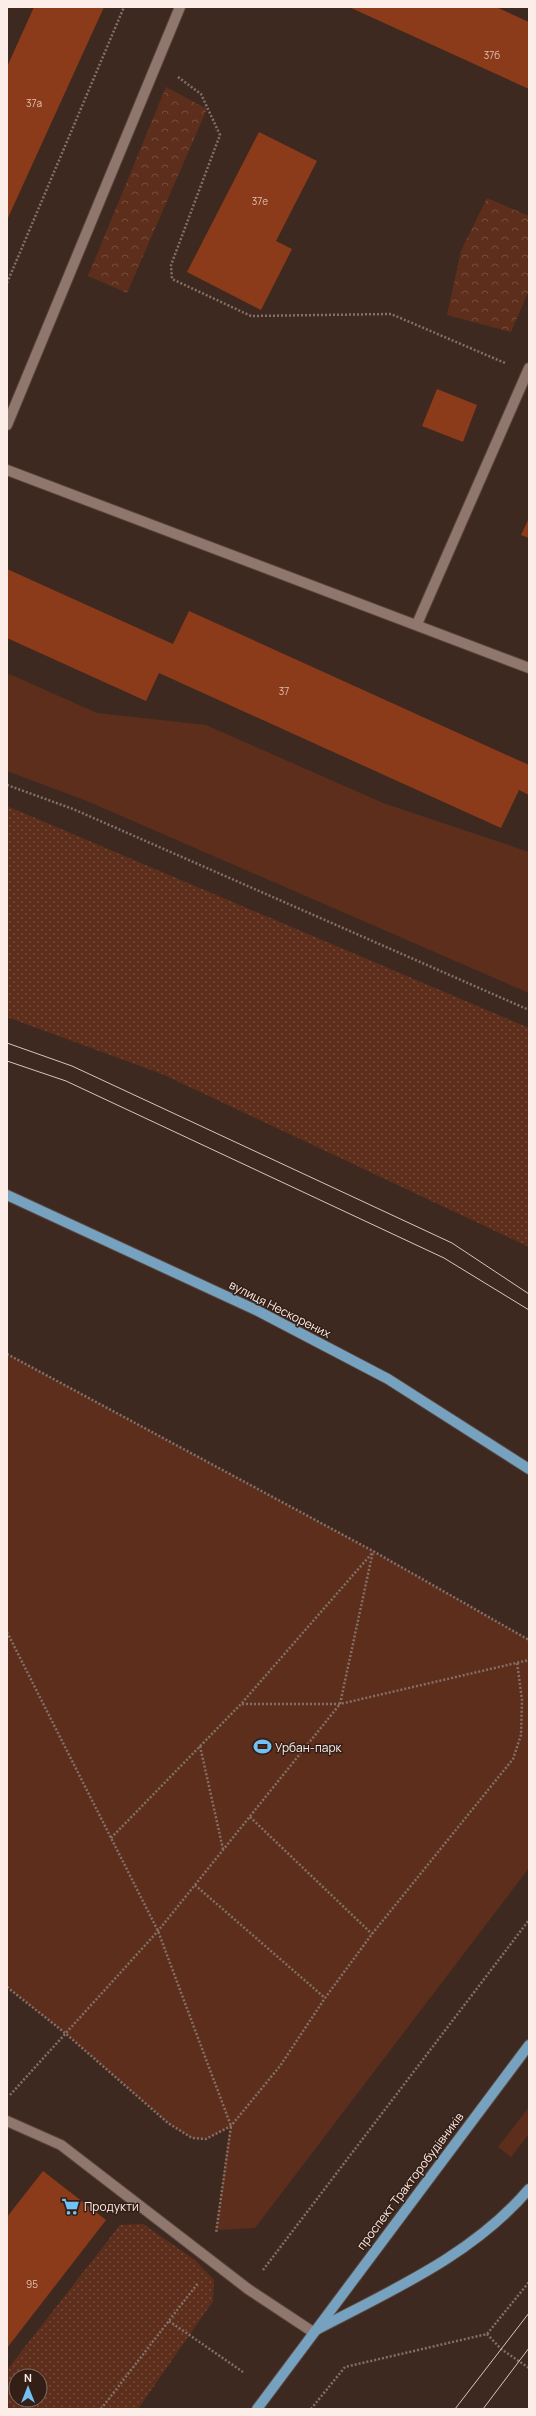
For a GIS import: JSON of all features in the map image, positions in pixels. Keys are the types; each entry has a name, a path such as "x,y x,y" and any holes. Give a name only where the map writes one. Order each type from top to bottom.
{"main road":[{"name":"вулиця Нескорених","path":"7,1195 258,1310 388,1379 529,1469"},
{"name":"проспект Тракторобудівників","path":"257,2409 313,2332 529,2045"},
{"name":"проспект Тракторобудівників","path":"313,2332 436,2267 477,2239 514,2207 529,2189"}],"lane":[{"path":"7,426 180,7"},
{"path":"417,624 528,370"},
{"path":"7,470 417,624 529,668"},
{"path":"7,2121 61,2145 248,2289 313,2332"}],"path":[{"path":"7,283 124,7"},
{"path":"157,61 201,94 220,135 171,265 172,279 252,316 391,314 528,370"},
{"path":"7,785 73,810 529,1010"},
{"path":"7,1354 374,1551 529,1640"},
{"path":"111,1838 241,1704 374,1551"},
{"path":"7,2099 158,1931 340,1704 374,1551"},
{"path":"7,1632 158,1931 231,2126 216,2230 214,2262 101,2409"},
{"path":"241,1704 340,1704 529,1660"},
{"path":"7,1987 65,2033 168,2123 192,2138 206,2139 231,2126 280,2066 372,1934 514,1759 522,1735 522,1700 517,1662"},
{"path":"200,1746 223,1849"},
{"path":"250,1817 372,1934"},
{"path":"195,1885 326,1998"},
{"path":"248,2289 529,1920"},
{"path":"311,2409 346,2367 487,2334 529,2282"},
{"path":"169,2321 244,2372"},
{"path":"487,2334 501,2349 529,2368"}],"green space":[{"path":"166,87 207,109 127,293 88,276"},
{"path":"487,198 529,216 529,290 511,332 447,315 461,251"},
{"path":"7,673 97,713 206,725 383,803 529,852 529,993 87,801 7,771"},
{"path":"7,806 529,1028 529,1247 162,1074 7,1017"},
{"name":"Урбан-парк","path":"7,1354 373,1551 529,1640 529,1868 255,2228 216,2230 230,2127 206,2139 192,2138 168,2123 65,2033 7,1987"},
{"path":"529,2107 529,2134 511,2157 498,2147"},
{"path":"143,2224 195,2260 214,2280 213,2301 138,2409 7,2409 8,2369 8,2408 48,2408 48,2368 9,2368 120,2225"}],"building":[{"path":"34,7 104,7 7,220 7,67"},
{"path":"349,7 496,7 529,22 529,89"},
{"path":"259,132 317,161 276,241 292,249 261,310 187,272"},
{"path":"437,389 477,405 463,442 422,426"},
{"path":"529,518 529,538 521,535"},
{"path":"7,569 173,644 189,611 529,765 529,795 519,790 501,828 159,673 146,701 7,638"},
{"path":"43,2171 106,2220 7,2348 7,2217"}],"tram line":[{"path":"7,1043 72,1066 452,1243 529,1294"},
{"path":"7,1061 66,1081 444,1258 529,1310"},
{"path":"455,2409 529,2313"},
{"path":"483,2409 529,2348"}],"place":[{"name":"Урбан-парк","path":"262,1747"},
{"name":"Продукти","path":"71,2206"}]}
